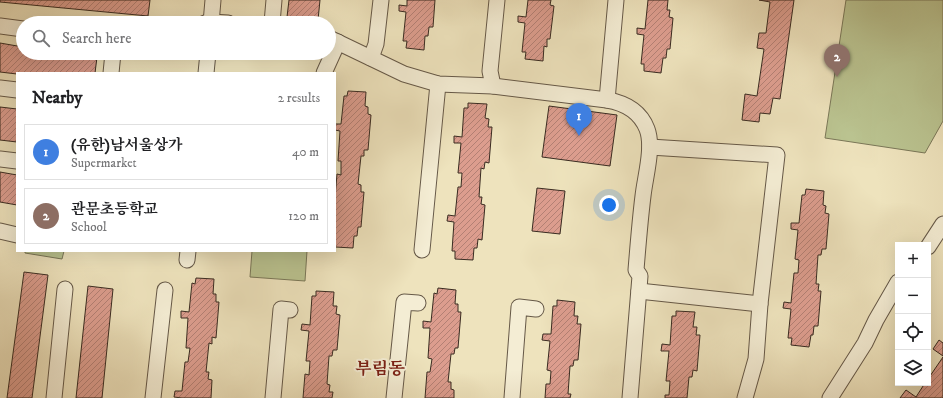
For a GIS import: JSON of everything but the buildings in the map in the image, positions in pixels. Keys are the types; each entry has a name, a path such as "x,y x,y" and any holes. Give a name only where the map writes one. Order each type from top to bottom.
{"street":[{"path":"210,16 213,0"},
{"path":"273,16 274,0"},
{"path":"371,58 376,44 381,0"},
{"path":"493,86 490,70 497,0"},
{"path":"607,100 616,0"},
{"path":"0,26 16,28"},
{"path":"336,41 404,74 438,84 493,86 607,100 620,102 634,110 648,130 650,147 643,197 636,270 640,276 630,398"},
{"path":"111,72 112,60"},
{"path":"206,72 207,60"},
{"path":"324,72 328,60"},
{"path":"422,250 438,84"},
{"path":"0,88 16,90"},
{"path":"650,147 777,155 760,304 756,359 745,398"},
{"path":"0,159 16,161"},
{"path":"931,242 943,224"},
{"path":"0,231 16,235"},
{"path":"830,398 865,343 895,287"},
{"path":"54,398 65,289"},
{"path":"154,398 165,290"},
{"path":"639,291 760,304"},
{"path":"394,398 404,302 418,303"},
{"path":"512,398 520,307 536,309"},
{"path":"273,398 281,309 290,310"}],"green space":[{"path":"846,0 943,0 943,121 925,153 825,138"},
{"path":"25,252 64,252 62,259"},
{"path":"252,252 307,252 305,281 250,277"}],"place":[{"name":"관문초등학교","path":"837,77"},
{"name":"(유한)남서울상가","path":"579,136"}],"district":[{"name":"부림동","path":"380,369"}]}
